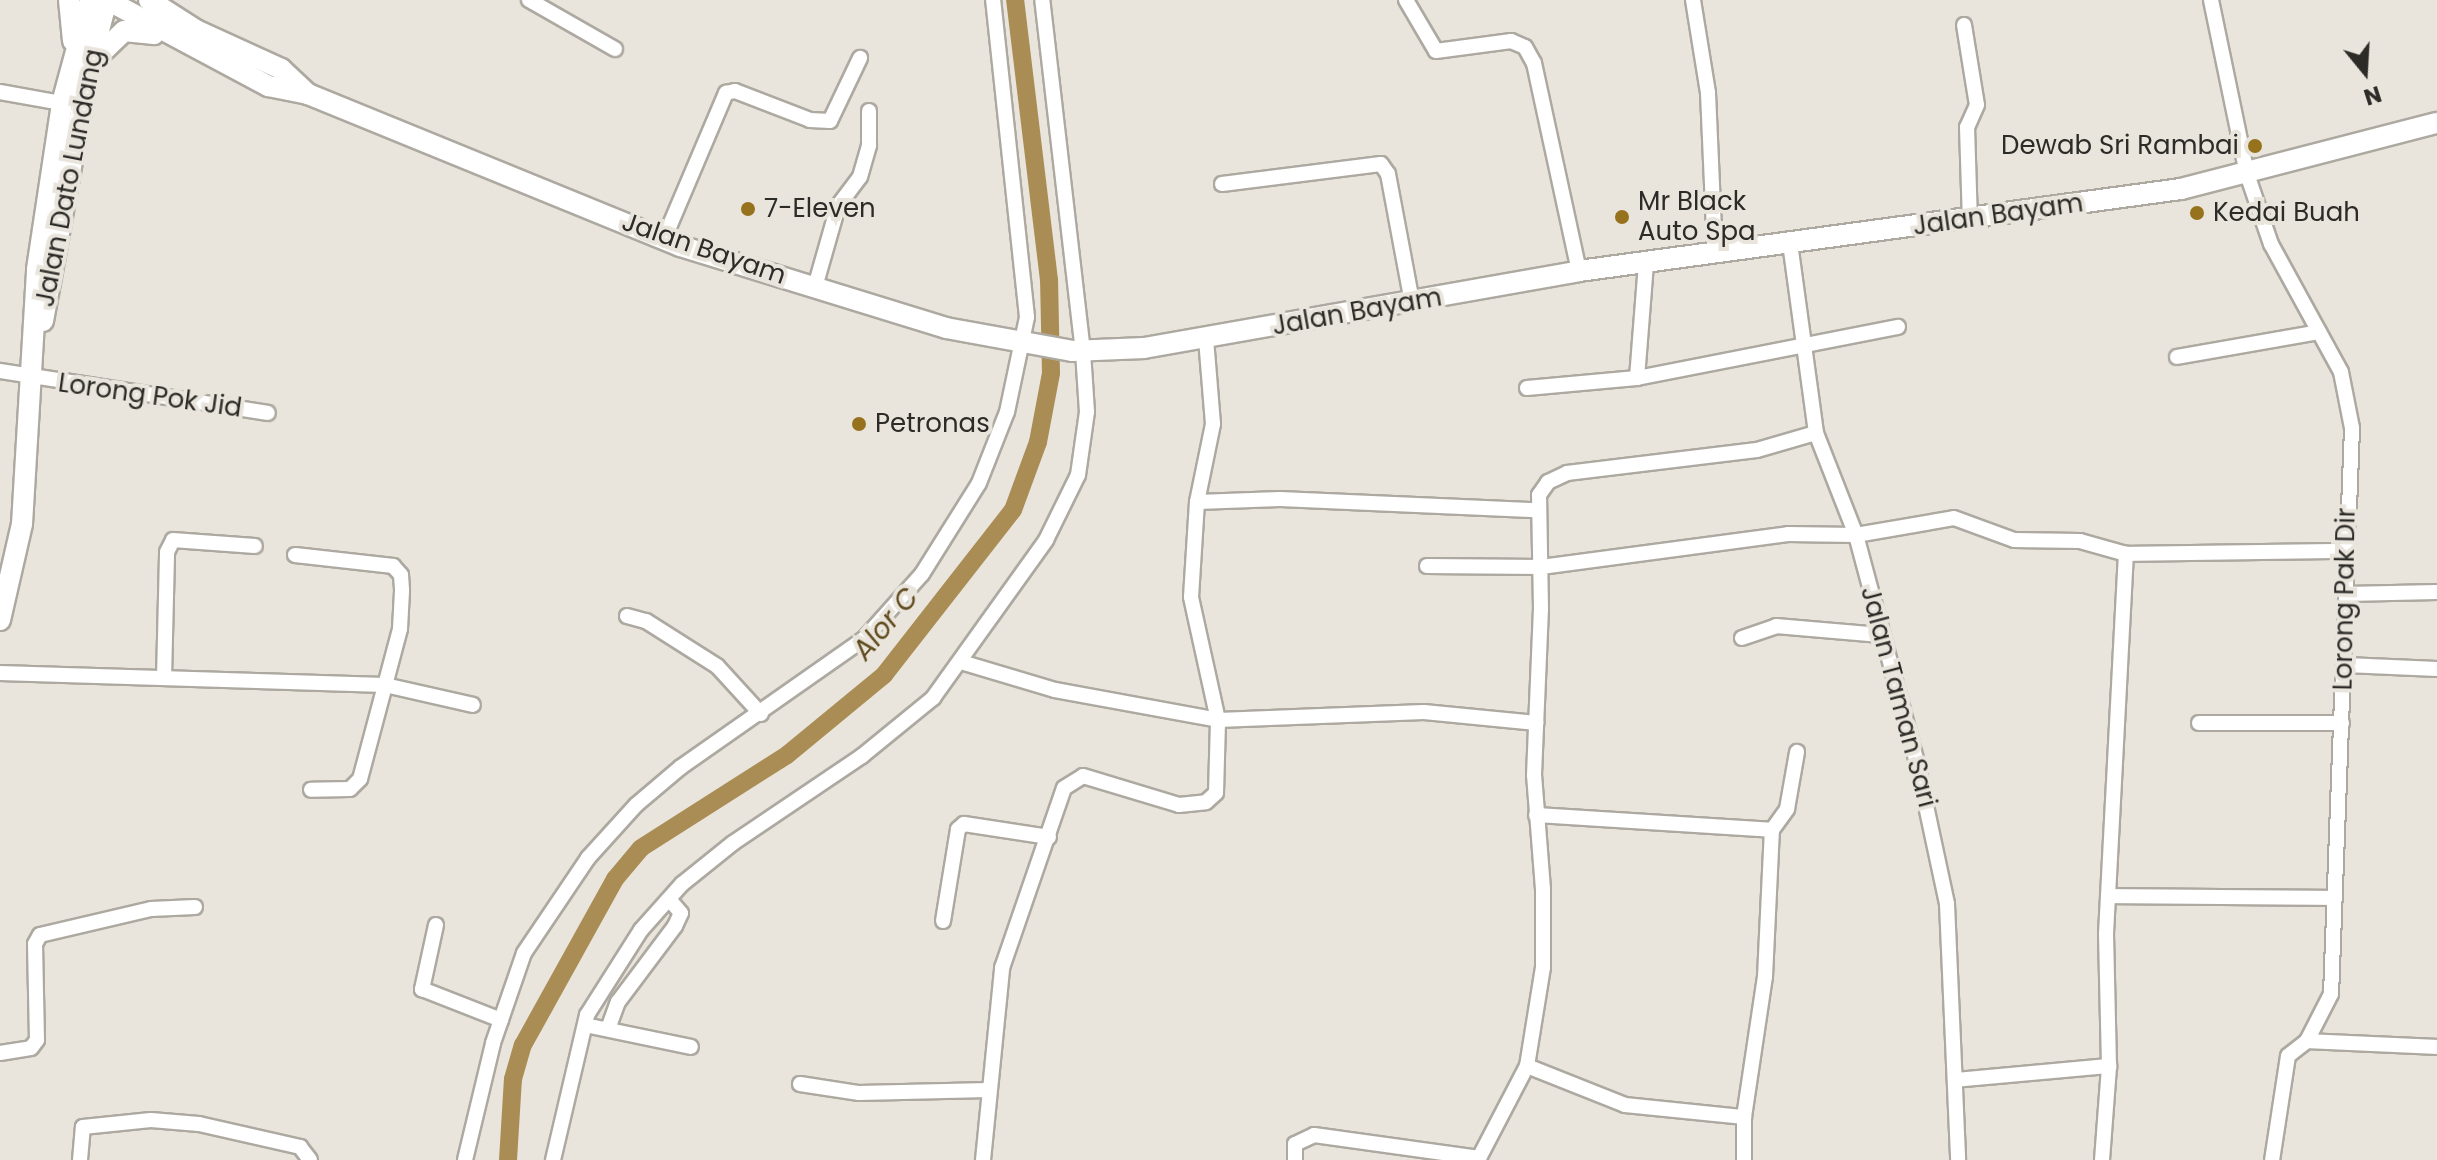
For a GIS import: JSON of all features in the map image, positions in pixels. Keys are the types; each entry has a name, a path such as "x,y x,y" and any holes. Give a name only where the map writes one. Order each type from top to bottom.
{"main road":[{"path":"69,0 81,68"},
{"name":"Jalan Dato Lundang","path":"34,356 55,273 90,0"},
{"name":"Jalan Dato Lundang","path":"0,620 14,577 22,524 37,269 62,103 81,68 107,0"},
{"name":"Jalan Bayam","path":"107,0 192,39 281,69 308,94 664,239 946,328 1029,346 1078,351 1206,338 1579,271 1970,220 2247,174 2437,123"},
{"name":"Jalan Bayam","path":"149,0 192,39"},
{"path":"165,0 192,39"},
{"path":"81,68 107,42 124,31 144,29 192,39"}],"street":[{"path":"529,0 615,49"},
{"path":"465,1160 501,1020 524,953 588,858 636,805 681,767 761,714 864,639 922,574 979,483 1029,346 1027,302 993,0"},
{"path":"553,1160 585,1025 608,975 669,899 733,843 901,727 933,698 1046,540 1078,475 1087,412 1042,0"},
{"path":"1406,0 1436,51 1511,41 1525,47 1534,63 1579,271"},
{"path":"1693,0 1708,93 1715,255"},
{"name":"Lorong Pak Dir","path":"2211,0 2247,174 2271,244 2341,372 2352,428 2344,551 2346,665 2331,994 2307,1041 2288,1056 2281,1080 2272,1160"},
{"path":"1964,25 1977,105 1967,127 1970,220"},
{"path":"664,239 726,93 735,91 810,120 830,121 860,58"},
{"path":"0,92 62,103"},
{"path":"815,287 838,206 860,177 869,145 869,111"},
{"path":"1222,184 1381,164 1388,174 1412,302"},
{"name":"Jalan Taman Sari","path":"1790,243 1816,433 1856,535 1916,759 1947,904 1958,1160"},
{"path":"1637,378 1646,263"},
{"path":"1527,388 1637,378 1804,349 1898,327"},
{"path":"2177,357 2319,332"},
{"path":"983,1160 1002,968 1064,788 1083,776 1179,805 1206,802 1216,793 1218,720 1191,597 1197,502 1213,424 1206,338"},
{"name":"Lorong Pok Jid","path":"0,371 31,379 268,413"},
{"path":"1295,1160 1295,1144 1314,1135 1478,1159 1527,1066 1543,967 1536,815 1541,567 1536,510 1548,482 1567,473 1742,452 1816,433"},
{"path":"1197,502 1280,499 1536,510"},
{"path":"1427,566 1541,567 1788,534 1856,535 1954,518 2014,540 2080,541 2126,554 2344,551"},
{"path":"164,678 167,552 173,540 255,546"},
{"path":"2102,1160 2109,1066 2105,1004 2108,896 2126,554"},
{"path":"295,555 393,566 401,575 400,629 358,784 337,791 311,790"},
{"path":"2346,594 2437,592"},
{"path":"627,616 646,621 717,666 761,714"},
{"path":"1742,638 1776,626 1881,635"},
{"path":"961,662 1055,690 1218,720 1424,712 1536,723"},
{"path":"2346,665 2437,669"},
{"path":"0,673 385,685 473,705"},
{"path":"2199,723 2342,723"},
{"path":"1744,1160 1744,1117 1765,977 1772,830 1787,809 1797,752"},
{"path":"1536,815 1772,830"},
{"path":"943,921 958,829 964,824 1049,837"},
{"path":"2108,896 2335,898"},
{"path":"608,1029 618,1002 675,926 681,913 669,899"},
{"path":"0,1053 31,1048 37,1040 35,944 40,935 151,909 195,907"},
{"path":"436,925 422,989 501,1020"},
{"path":"585,1025 691,1047"},
{"path":"2307,1041 2437,1047"},
{"path":"1527,1066 1625,1105 1744,1117"},
{"path":"1955,1080 2109,1066"},
{"path":"800,1084 859,1093 989,1090"},
{"path":"80,1160 83,1127 151,1120 199,1124 300,1147 310,1160"}],"waterway":[{"name":"Alor C","path":"508,1160 513,1079 523,1045 615,879 641,848 787,755 884,675 1013,510 1038,442 1051,373 1049,280 1015,0"}],"place":[{"name":"Dewab Sri Rambai","path":"2255,146"},
{"name":"7-Eleven","path":"748,209"},
{"name":"Kedai Buah","path":"2197,213"},
{"name":"Mr Black Auto Spa","path":"1622,217"},
{"name":"Petronas","path":"859,424"}]}
